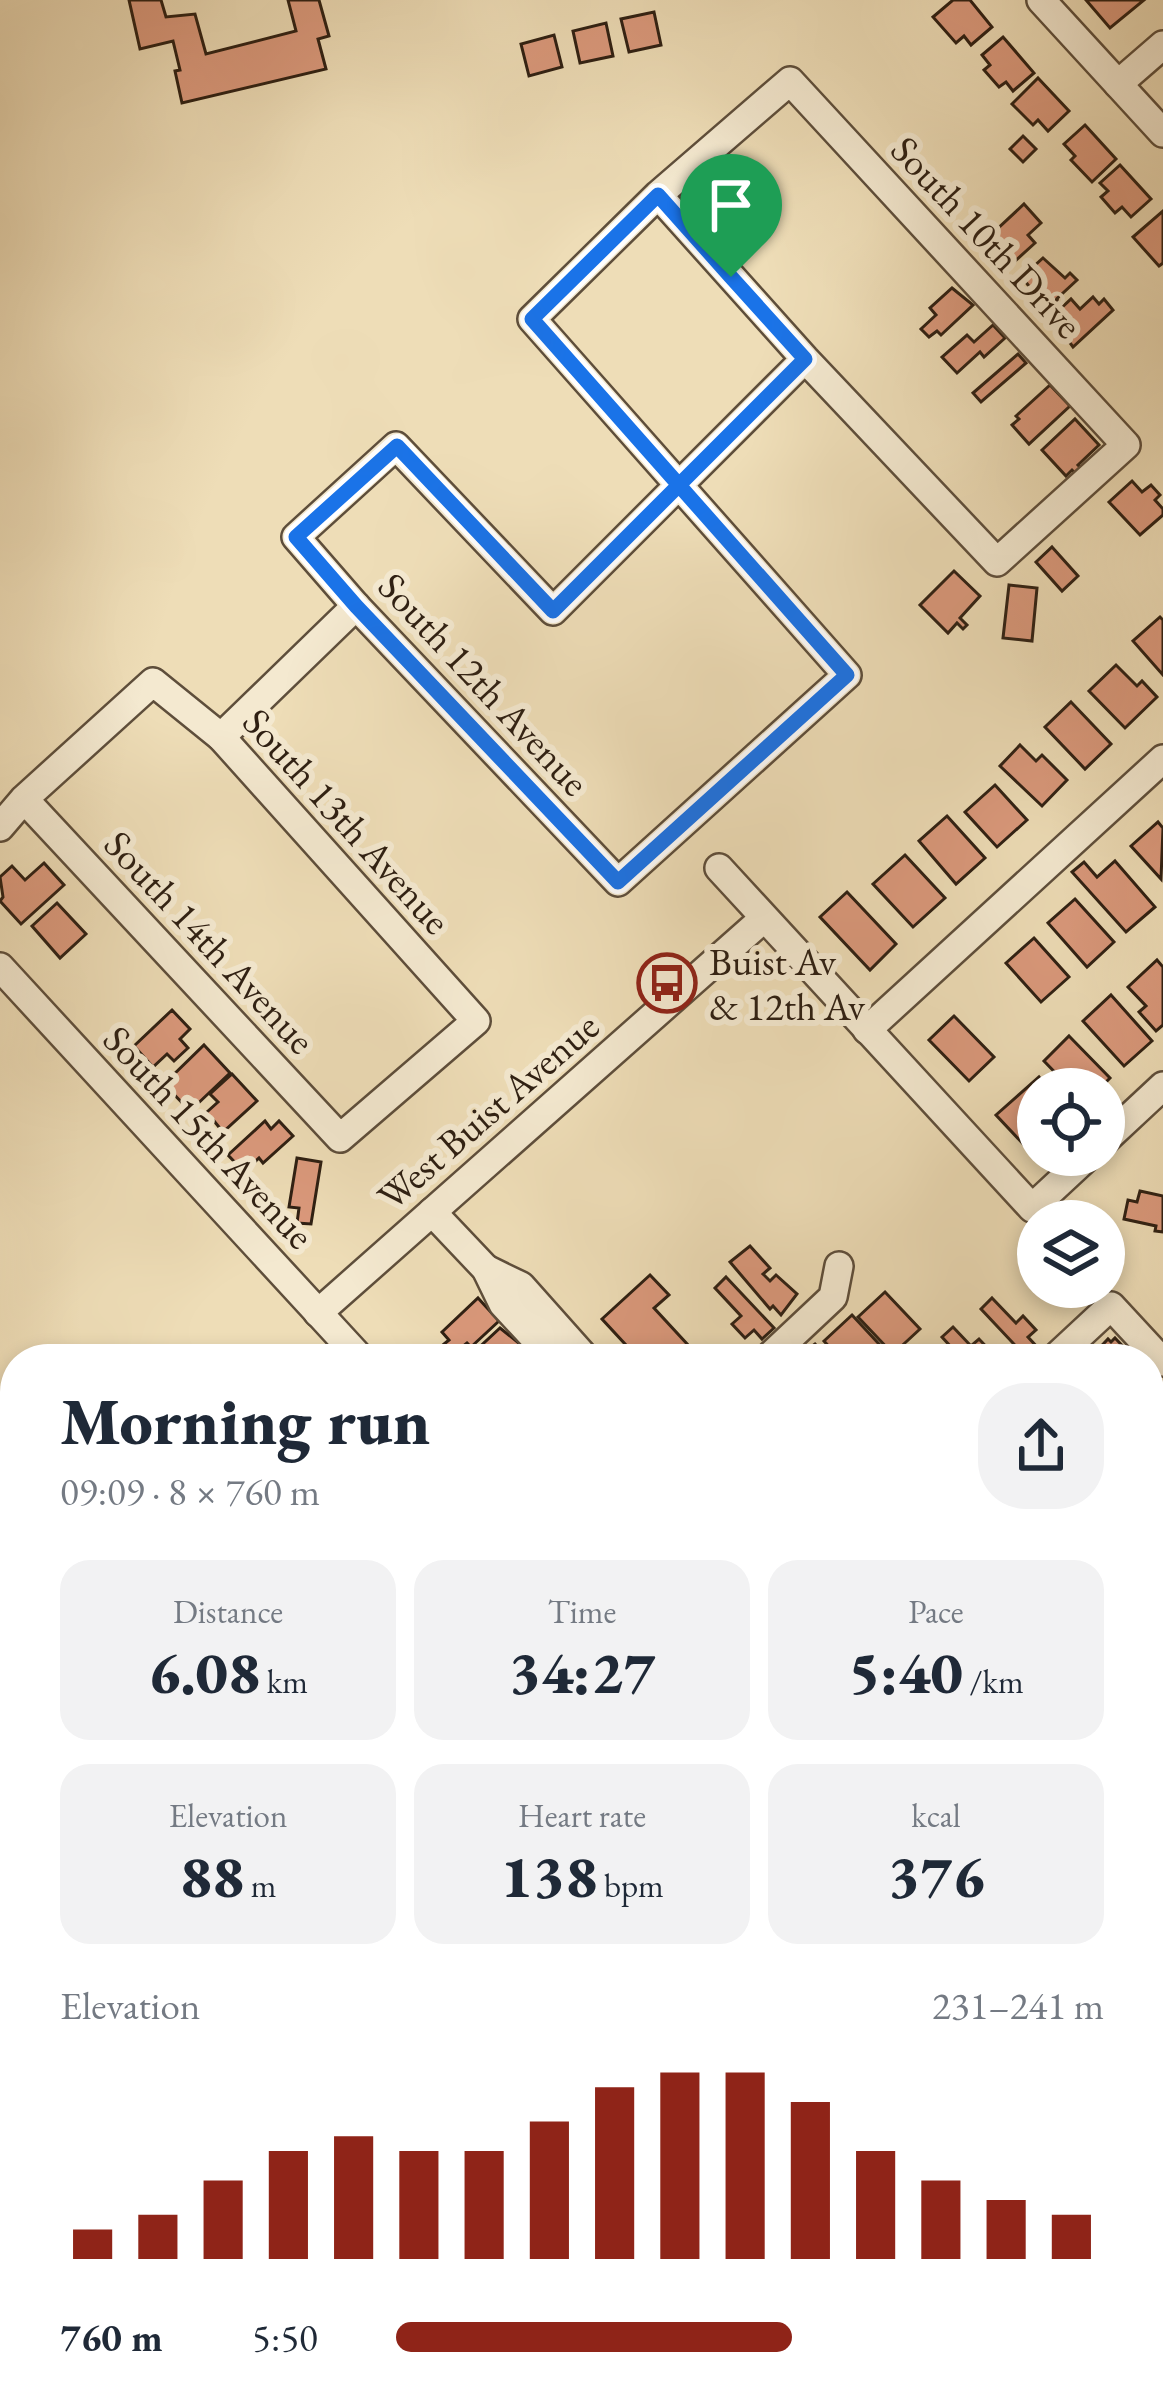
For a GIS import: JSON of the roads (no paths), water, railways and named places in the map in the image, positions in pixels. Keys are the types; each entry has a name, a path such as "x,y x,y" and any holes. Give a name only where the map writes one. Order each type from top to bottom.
{"street":[{"path":"1041,0 1163,133"},
{"path":"1118,84 1163,45"},
{"name":"South 10th Drive","path":"658,195 790,81 1126,446 997,562 805,359"},
{"path":"658,195 805,359 680,485 532,319 658,195"},
{"name":"South 12th Avenue","path":"397,446 553,611 680,485 847,675 618,882 356,606 296,537 397,446"},
{"path":"221,737 356,606"},
{"name":"South 13th Avenue","path":"24,799 153,682 221,737 476,1021 340,1138"},
{"path":"867,1030 1163,759"},
{"path":"0,827 24,799"},
{"name":"South 14th Avenue","path":"24,799 340,1138"},
{"path":"719,868 1032,1208 1066,1176"},
{"name":"West Buist Avenue","path":"317,1313 764,919"},
{"name":"South 15th Avenue","path":"0,967 347,1344"},
{"path":"1125,1121 1163,1086"},
{"path":"432,1212 486,1269 503,1304 531,1316 567,1344"},
{"path":"782,1344 833,1297 839,1265"},
{"path":"1070,1344 1111,1306 1146,1344"},
{"path":"531,1316 546,1344"}],"place":[{"name":"Buist Av & 12th Av","path":"667,983"}]}
